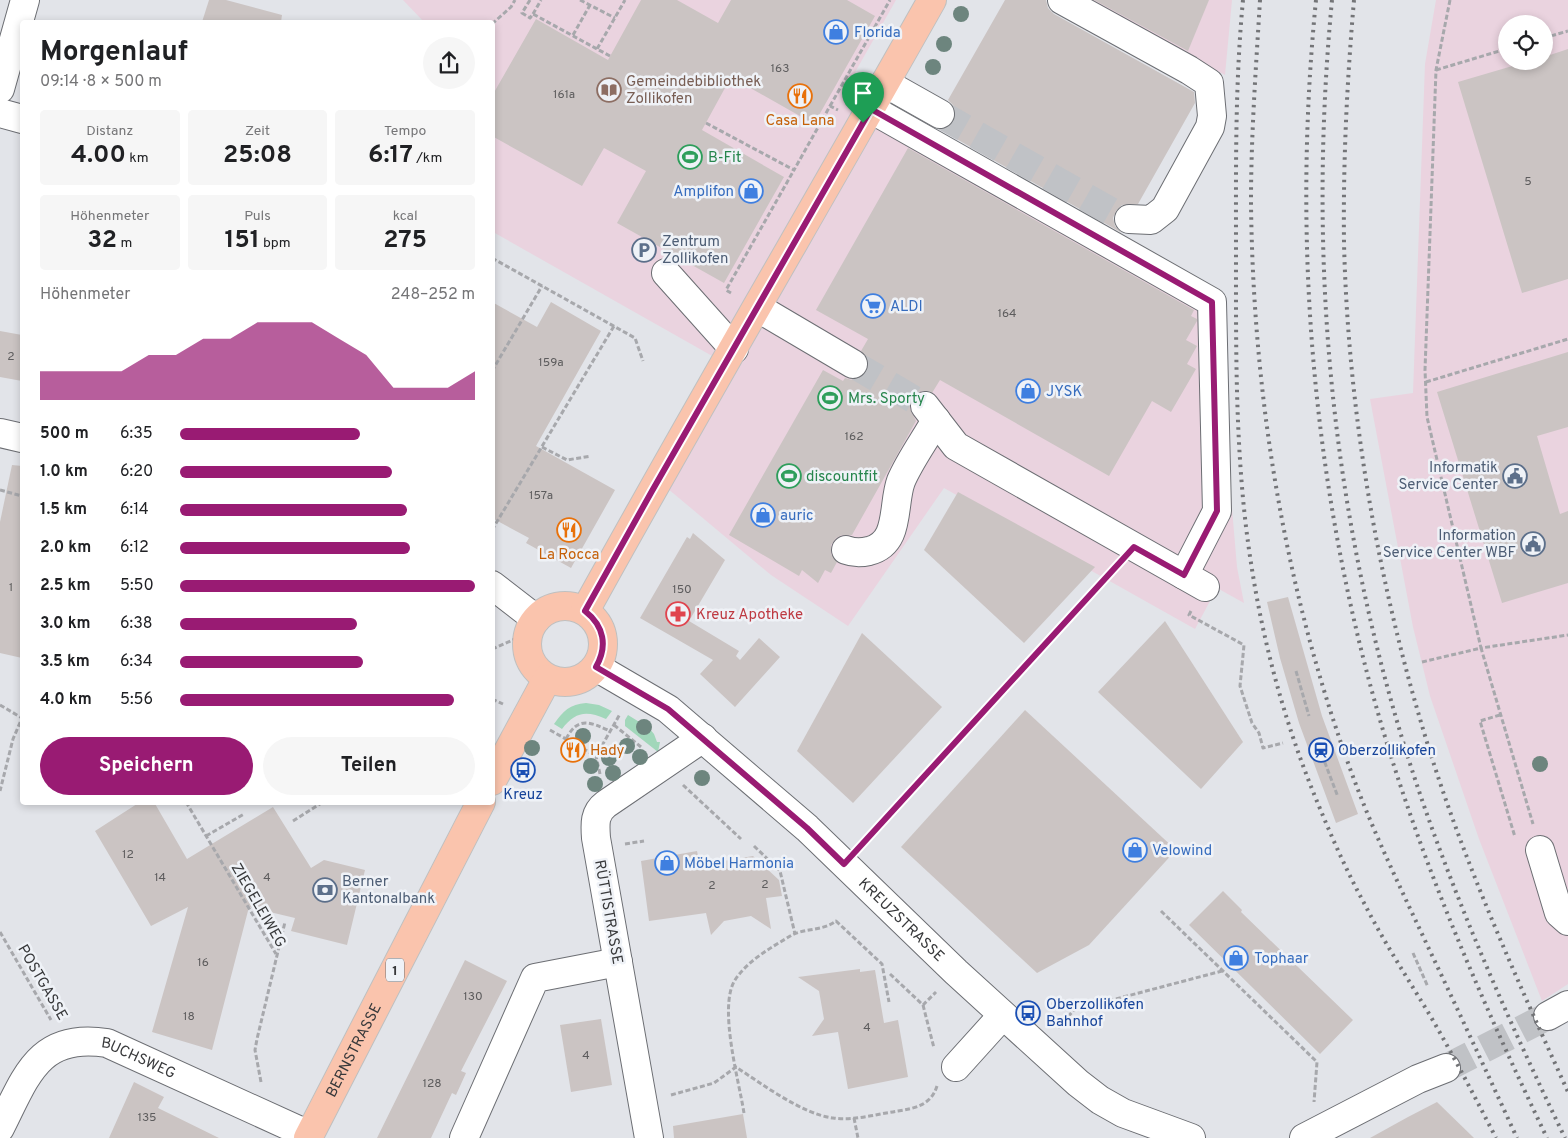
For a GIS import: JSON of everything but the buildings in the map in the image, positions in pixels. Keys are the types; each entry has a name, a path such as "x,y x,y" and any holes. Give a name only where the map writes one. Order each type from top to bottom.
{"main road":[{"path":"585,611 932,0"},
{"path":"559,606 568,606 585,611 599,626 603,636 602,652 596,667 589,675 579,680 558,682 547,678 529,660 526,642 532,626 542,613 559,606"},
{"path":"495,775 547,678"},
{"name":"BERNSTRASSE","path":"308,1137 480,805"}],"street":[{"path":"0,89 25,0"},
{"path":"1062,0 1209,83 1212,116 1210,127 1166,209 1151,220 1129,219"},
{"path":"885,83 940,114"},
{"path":"0,113 20,118"},
{"path":"846,550 861,553 873,550 890,535 894,524 901,482 931,413 956,446 1194,581 1217,511 1212,302 867,116"},
{"path":"666,273 734,349"},
{"path":"758,308 853,364"},
{"path":"0,433 20,438"},
{"path":"495,588 532,626"},
{"name":"KREUZSTRASSE","path":"596,667 668,709 703,738 807,828 1002,1016 1078,1083 1100,1100 1123,1113 1191,1138"},
{"name":"RÜTTISTRASSE","path":"649,1138 595,826 597,813 606,804 703,738"},
{"path":"1528,845 1559,913 1568,922"},
{"path":"464,1138 535,978 618,962"},
{"path":"943,1068 1002,1016"},
{"name":"BUCHSWEG","path":"0,1128 32,1068 41,1057 66,1044 92,1040 107,1042 266,1115 308,1137"},
{"path":"1308,1136 1418,1080 1446,1068"}],"path":[{"path":"495,21 511,8 515,0"},
{"path":"530,0 522,13 530,18 540,0"},
{"path":"580,0 615,18"},
{"path":"597,49 626,0"},
{"path":"729,286 890,0"},
{"path":"1450,0 1436,70 1426,382 1427,417 1481,648 1500,715 1528,845"},
{"path":"573,36 590,5"},
{"path":"533,14 610,56"},
{"path":"1553,35 1568,31"},
{"path":"1436,70 1498,51"},
{"path":"830,106 867,116"},
{"path":"706,123 794,170"},
{"path":"495,260 635,338 643,360"},
{"path":"495,366 542,286"},
{"path":"495,525 614,326"},
{"path":"1426,382 1568,339"},
{"path":"542,447 567,460 591,456"},
{"path":"0,490 20,495"},
{"path":"844,864 1134,547"},
{"path":"1194,581 1190,615 1244,645 1240,686 1252,723 1263,748 1282,742"},
{"path":"495,647 532,626"},
{"path":"1422,662 1481,648 1568,635"},
{"path":"1296,671 1309,716"},
{"path":"0,705 20,717"},
{"path":"1500,715 1480,721 1528,845"},
{"path":"0,791 20,723"},
{"path":"578,724 596,724 610,731 596,756 566,739 572,729 578,724"},
{"path":"1322,755 1338,797"},
{"name":"ZIEGELEIWEG","path":"188,805 277,955 255,1050 266,1115"},
{"path":"293,821 318,805"},
{"path":"206,836 244,814"},
{"path":"633,842 644,841"},
{"path":"754,846 780,871 794,934"},
{"path":"1161,911 1317,1062 1308,1136"},
{"path":"744,1113 729,1023 729,995 735,981 746,967 761,955 794,934 828,927 836,921 882,964 889,1002"},
{"path":"277,955 285,922"},
{"name":"POSTGASSE","path":"0,932 66,1044"},
{"path":"1413,953 1428,987"},
{"path":"1074,1010 1222,970"},
{"path":"923,1005 956,972"},
{"path":"736,1067 788,1101 833,1118 854,1118 923,1105 932,1098 943,1068 923,1005 890,974"},
{"path":"682,1093 714,1083 736,1067"},
{"path":"854,1118 858,1138"}],"shaded area":[{"path":"403,0 896,0 849,83 906,118 1223,296 1230,485 1237,567 1244,603 1217,588 1195,629 944,488 848,626 771,575 649,473 714,357 495,233 495,20 422,20"},
{"path":"1088,0 1232,0 1225,75"},
{"path":"1436,0 1568,0 1568,984 1542,1001 1479,839 1430,696 1413,627 1370,399 1413,393 1425,64"}],"green space":[{"path":"586,703 599,705 612,711 606,719 593,714 581,714 572,719 562,729 554,724 567,709"},
{"path":"628,715 649,728 654,734 657,742 660,742 658,752 625,726 625,720"}],"tunnel":[{"path":"940,114 1119,216 1129,219"},
{"path":"853,364 925,406"},
{"path":"1446,1068 1548,1016"}],"railway":[{"path":"1243,0 1236,126 1236,330 1239,447 1251,563 1268,651 1284,709 1303,766 1350,876 1388,946 1440,1032 1496,1138"},
{"path":"1260,0 1252,152 1253,275 1266,421 1277,493 1291,564 1308,635 1352,774 1389,862 1517,1138"},
{"path":"1316,0 1309,102 1306,204 1309,306 1318,407 1332,508 1351,608 1376,707 1422,848 1472,973 1547,1138"},
{"path":"1332,0 1325,102 1323,204 1326,305 1334,405 1348,505 1367,604 1392,702 1437,843 1489,971 1565,1138"},
{"path":"1354,0 1347,91 1344,243 1351,366 1367,489 1378,549 1406,670 1423,729 1454,822 1489,913 1568,1092"}],"place":[{"name":"Florida","path":"836,32"},
{"name":"Gemeindebibliothek Zollikofen","path":"609,90"},
{"name":"Casa Lana","path":"800,96"},
{"name":"B-Fit","path":"690,157"},
{"name":"Amplifon","path":"751,191"},
{"name":"Zentrum Zollikofen","path":"644,250"},
{"name":"ALDI","path":"873,306"},
{"name":"JYSK","path":"1028,391"},
{"name":"Mrs. Sporty","path":"830,398"},
{"name":"discountfit","path":"789,476"},
{"name":"Informatik Service Center","path":"1515,476"},
{"name":"auric","path":"763,515"},
{"name":"La Rocca","path":"569,530"},
{"name":"Information Service Center WBF","path":"1533,544"},
{"name":"Kreuz Apotheke","path":"678,614"},
{"name":"Hady","path":"573,750"},
{"name":"Oberzollikofen","path":"1321,750"},
{"name":"Kreuz","path":"523,770"},
{"name":"Velowind","path":"1135,850"},
{"name":"Möbel Harmonia","path":"667,863"},
{"name":"Berner Kantonalbank","path":"325,890"},
{"name":"Tophaar","path":"1236,958"},
{"name":"Oberzollikofen Bahnhof","path":"1028,1013"}],"route":[{"path":"871,109 1212,302 1217,511 1184,575 1134,547 844,864 807,828 668,709 596,667 604,647 603,636 599,626 585,611 863,123 871,109"}]}
